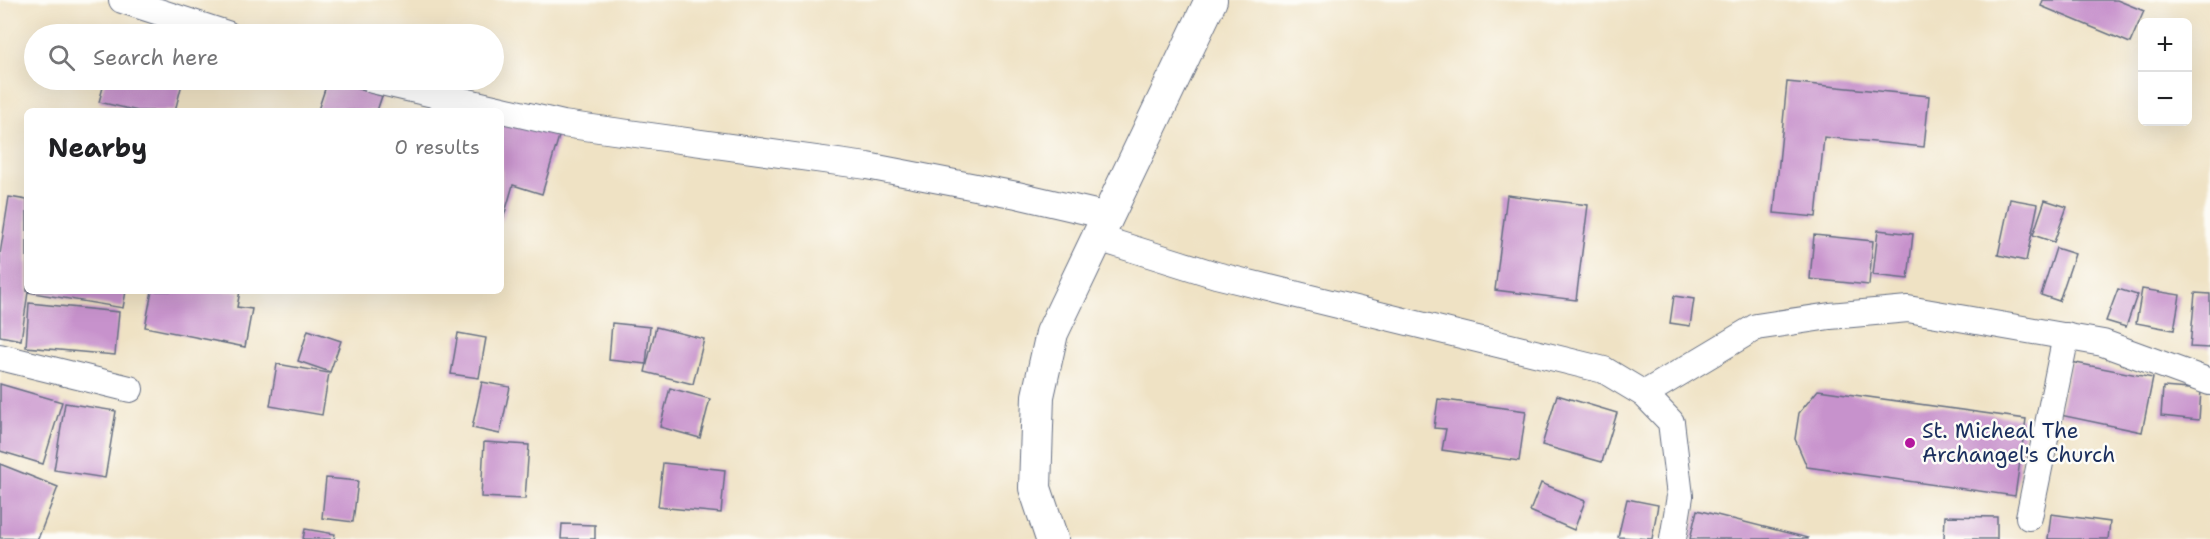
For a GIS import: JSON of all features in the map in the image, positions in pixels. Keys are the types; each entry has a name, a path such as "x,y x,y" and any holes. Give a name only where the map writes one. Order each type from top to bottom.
{"street":[{"path":"122,0 164,7 204,24"},
{"path":"1052,539 1035,488 1038,396 1052,333 1211,0"},
{"path":"416,90 494,108"},
{"path":"504,110 563,124 867,166 1017,195 1103,227 1216,275 1604,370 1644,394 1671,422 1680,496 1673,539"},
{"path":"1644,394 1756,327 1830,316 1908,309 2103,342 2210,382"},
{"path":"2029,517 2067,336"},
{"path":"0,357 130,389"}],"building":[{"path":"2043,0 2117,0 2144,11 2141,18 2138,18 2138,25 2130,43 2041,6"},
{"path":"1787,82 1929,96 1924,147 1824,137 1816,217 1774,213"},
{"path":"102,90 180,90 176,108 125,108 99,102"},
{"path":"325,90 362,90 382,96 378,108 319,108"},
{"path":"504,116 560,133 542,194 513,185 504,216"},
{"path":"1507,195 1588,205 1576,300 1495,290"},
{"path":"9,197 24,200 24,294 28,294 21,340 0,336 0,254"},
{"path":"2010,199 2038,204 2026,261 1998,255"},
{"path":"2045,200 2067,207 2054,242 2033,235"},
{"path":"1878,230 1913,234 1908,279 1873,275"},
{"path":"1814,235 1873,241 1869,285 1810,279"},
{"path":"2056,248 2075,254 2059,301 2041,295"},
{"path":"2118,289 2137,295 2126,327 2106,321"},
{"path":"2142,289 2180,295 2174,330 2136,323"},
{"path":"2195,293 2210,294 2210,348 2190,347"},
{"path":"40,294 125,294 123,308"},
{"path":"151,294 239,294 237,307 252,309 245,347 145,327"},
{"path":"1674,296 1694,299 1690,326 1670,323"},
{"path":"29,303 119,312 115,355 26,347"},
{"path":"612,323 650,327 646,364 609,360"},
{"path":"656,327 704,339 693,384 645,372"},
{"path":"308,330 341,341 330,372 298,361"},
{"path":"458,333 486,338 479,378 451,374"},
{"path":"2071,362 2153,378 2142,432 2060,415"},
{"path":"277,364 329,373 322,415 270,406"},
{"path":"482,382 510,387 500,434 472,428"},
{"path":"0,384 62,402 43,464 0,451"},
{"path":"2163,387 2201,390 2199,420 2161,416"},
{"path":"670,388 710,399 700,438 660,427"},
{"name":"St. Micheal The Archangel's Church","path":"1818,390 2026,419 2015,496 1807,467 1795,439 1799,413"},
{"path":"1557,395 1617,413 1602,462 1542,445"},
{"path":"1438,399 1526,411 1519,461 1442,450 1446,429 1434,428"},
{"path":"65,403 116,411 105,478 54,470"},
{"path":"484,442 529,445 525,499 481,497"},
{"path":"663,463 725,470 721,513 658,507"},
{"path":"0,464 58,487 38,539 0,538"},
{"path":"326,478 358,481 353,522 322,518"},
{"path":"1541,483 1585,501 1574,530 1530,511"},
{"path":"1627,499 1658,505 1652,539 1618,537"},
{"path":"1697,510 1808,538 1808,539 1690,539"},
{"path":"2051,514 2110,522 2108,539 2048,539"},
{"path":"1945,516 1997,517 1997,539 1944,539"},
{"path":"562,524 595,525 595,539 561,539"},
{"path":"305,529 335,534 334,539 303,539"}],"place":[{"name":"St. Micheal The Archangel's Church","path":"1910,443"}]}
